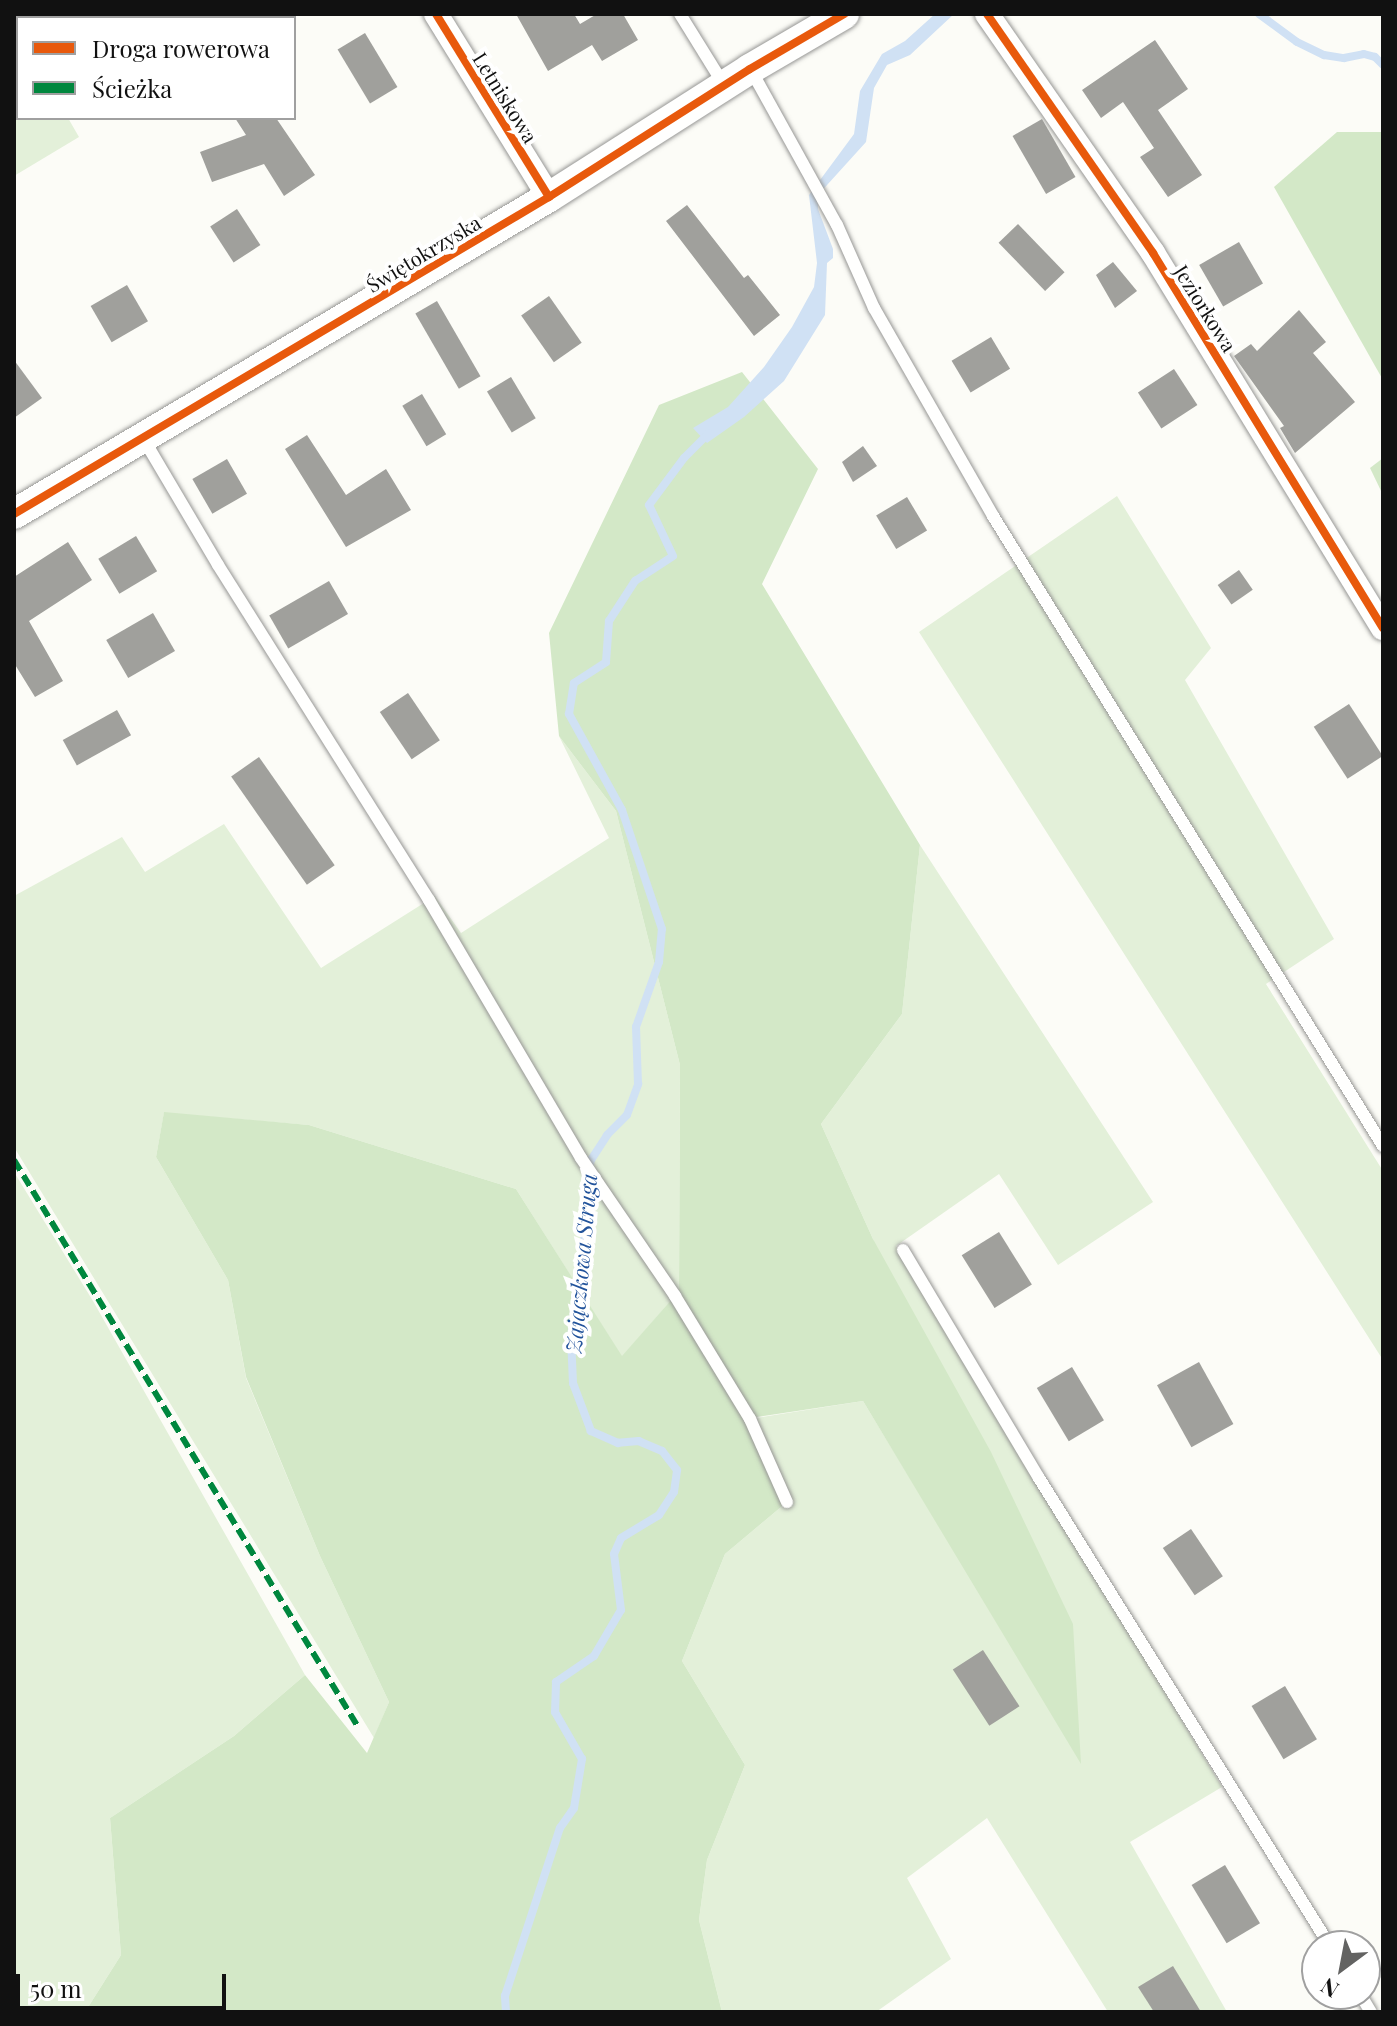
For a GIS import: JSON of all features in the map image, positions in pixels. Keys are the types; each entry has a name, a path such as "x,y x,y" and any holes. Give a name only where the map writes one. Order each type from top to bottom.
{"street":[{"name":"Letniskowa","path":"436,14 549,197"},
{"name":"Świętokrzyska","path":"14,514 549,197 724,85 844,14"},
{"name":"Jeziorkowa","path":"987,14 1153,253 1383,628"}],"lane":[{"path":"680,14 724,85"},
{"path":"750,69 837,225 874,308 993,516 1383,1146"},
{"path":"143,438 218,565 429,900 581,1158 675,1296 750,1419 787,1502"},
{"path":"903,1250 1039,1478 1320,1930"}],"green space":[{"path":"14,21 16,120 69,120 79,137 14,176"},
{"path":"1337,132 1383,132 1383,380 1274,187"},
{"path":"742,372 818,469 762,584 920,845 902,1014 821,1124 873,1239 991,1452 1073,1624 1081,1764 863,1401 750,1418 787,1502 725,1554 682,1661 745,1765 707,1860 699,1920 722,2012 85,2012 121,1955 110,1818 234,1736 305,1675 367,1753 389,1702 320,1556 246,1377 228,1280 156,1157 164,1112 309,1125 516,1189 622,1356 679,1291 680,1065 616,811 559,736 549,633 659,405"},
{"path":"1383,458 1383,495 1370,468"},
{"path":"1117,496 1211,648 1185,680 1334,939 1266,984 1383,1171 1383,1360 919,632"},
{"path":"559,736 616,811 680,1065 679,1291 622,1357 516,1189 309,1125 164,1113 156,1157 228,1280 246,1378 320,1556 389,1702 374,1738 14,1147 14,896 122,837 145,872 224,824 321,968 435,896 461,933 609,838"},
{"path":"920,845 1153,1202 1058,1265 999,1174 896,1246 1222,1787 1130,1842 1227,2012 1108,2012 987,1818 907,1878 951,1959 876,2012 722,2012 699,1920 707,1860 745,1765 682,1661 725,1554 787,1502 750,1419 863,1401 950,1544 873,1239 821,1124 902,1014"},
{"path":"14,1172 93,1301 305,1675 234,1736 110,1818 121,1955 85,2012 14,2012"}],"water":[{"path":"935,14 954,14 910,55 887,65 874,88 866,142 818,195 818,209 833,249 833,258 827,263 825,315 784,381 744,417 707,443 693,428 728,407 764,367 792,327 814,287 817,263 809,195 854,134 860,91 882,54 905,41"}],"building":[{"path":"516,14 574,14 580,24 597,14 623,14 638,40 602,61 592,45 548,71"},
{"path":"365,33 397,87 370,103 338,49"},
{"path":"1155,40 1188,89 1158,110 1202,175 1168,197 1140,157 1154,148 1123,102 1101,118 1082,90"},
{"path":"1042,119 1076,177 1046,194 1013,136"},
{"path":"236,120 277,120 315,175 284,196 264,164 212,182 200,152 246,135"},
{"path":"687,205 744,278 748,275 780,315 754,336 666,221"},
{"path":"237,209 260,245 234,262 210,226"},
{"path":"1018,224 1065,272 1045,291 999,243"},
{"path":"1239,242 1263,284 1223,307 1199,265"},
{"path":"1113,262 1137,291 1115,308 1096,275"},
{"path":"127,285 148,321 112,342 91,306"},
{"path":"549,296 582,343 554,362 521,316"},
{"path":"437,301 480,376 459,389 415,314"},
{"path":"1299,310 1326,342 1313,353 1355,402 1295,453 1280,428 1284,426 1234,356 1251,344 1257,351"},
{"path":"991,337 1010,369 971,392 952,361"},
{"path":"14,360 42,398 14,418"},
{"path":"1174,369 1197,405 1161,428 1138,392"},
{"path":"511,377 536,418 512,433 487,391"},
{"path":"422,394 446,434 426,446 402,406"},
{"path":"307,435 346,495 386,469 411,510 346,547 285,449"},
{"path":"863,446 877,466 853,482 842,462"},
{"path":"227,459 247,494 212,514 192,479"},
{"path":"907,497 927,530 896,549 876,516"},
{"path":"136,536 157,571 119,594 98,559"},
{"path":"68,542 92,580 29,621 63,681 35,697 14,663 14,577"},
{"path":"1239,570 1253,590 1231,605 1218,585"},
{"path":"329,581 348,614 288,648 269,616"},
{"path":"153,613 175,651 128,678 106,640"},
{"path":"408,693 440,740 412,759 380,712"},
{"path":"1349,704 1383,756 1348,779 1314,727"},
{"path":"117,710 131,735 77,765 63,740"},
{"path":"259,757 335,865 307,885 231,777"},
{"path":"999,1232 1032,1285 995,1308 962,1255"},
{"path":"1199,1362 1233,1424 1191,1447 1157,1385"},
{"path":"1072,1367 1104,1420 1069,1441 1037,1388"},
{"path":"1191,1529 1223,1576 1195,1595 1163,1548"},
{"path":"983,1650 1019,1706 989,1726 953,1670"},
{"path":"1285,1686 1317,1739 1284,1759 1252,1706"},
{"path":"1225,1865 1260,1923 1227,1943 1192,1885"},
{"path":"1173,1966 1201,2012 1154,2012 1138,1987"}],"waterway":[{"path":"1259,14 1297,42 1324,55 1344,58 1364,54 1375,57 1383,65"},
{"name":"Zajączkowa Struga","path":"506,2012 505,1996 560,1828 574,1808 582,1759 555,1712 556,1682 594,1656 621,1610 614,1554 621,1538 659,1515 674,1492 677,1470 662,1451 639,1441 618,1443 591,1431 573,1383 571,1337 586,1225 584,1190 591,1160 607,1135 627,1115 638,1084 636,1027 659,962 662,929 622,810 569,714 574,683 606,662 609,621 635,581 673,556 649,505 684,458 709,433"}],"marked path":[{"path":"14,1160 358,1727"}],"cycle path":[{"path":"436,14 549,197"},
{"path":"14,514 549,197 750,69 844,14"},
{"path":"987,14 1153,253 1383,628"}]}
